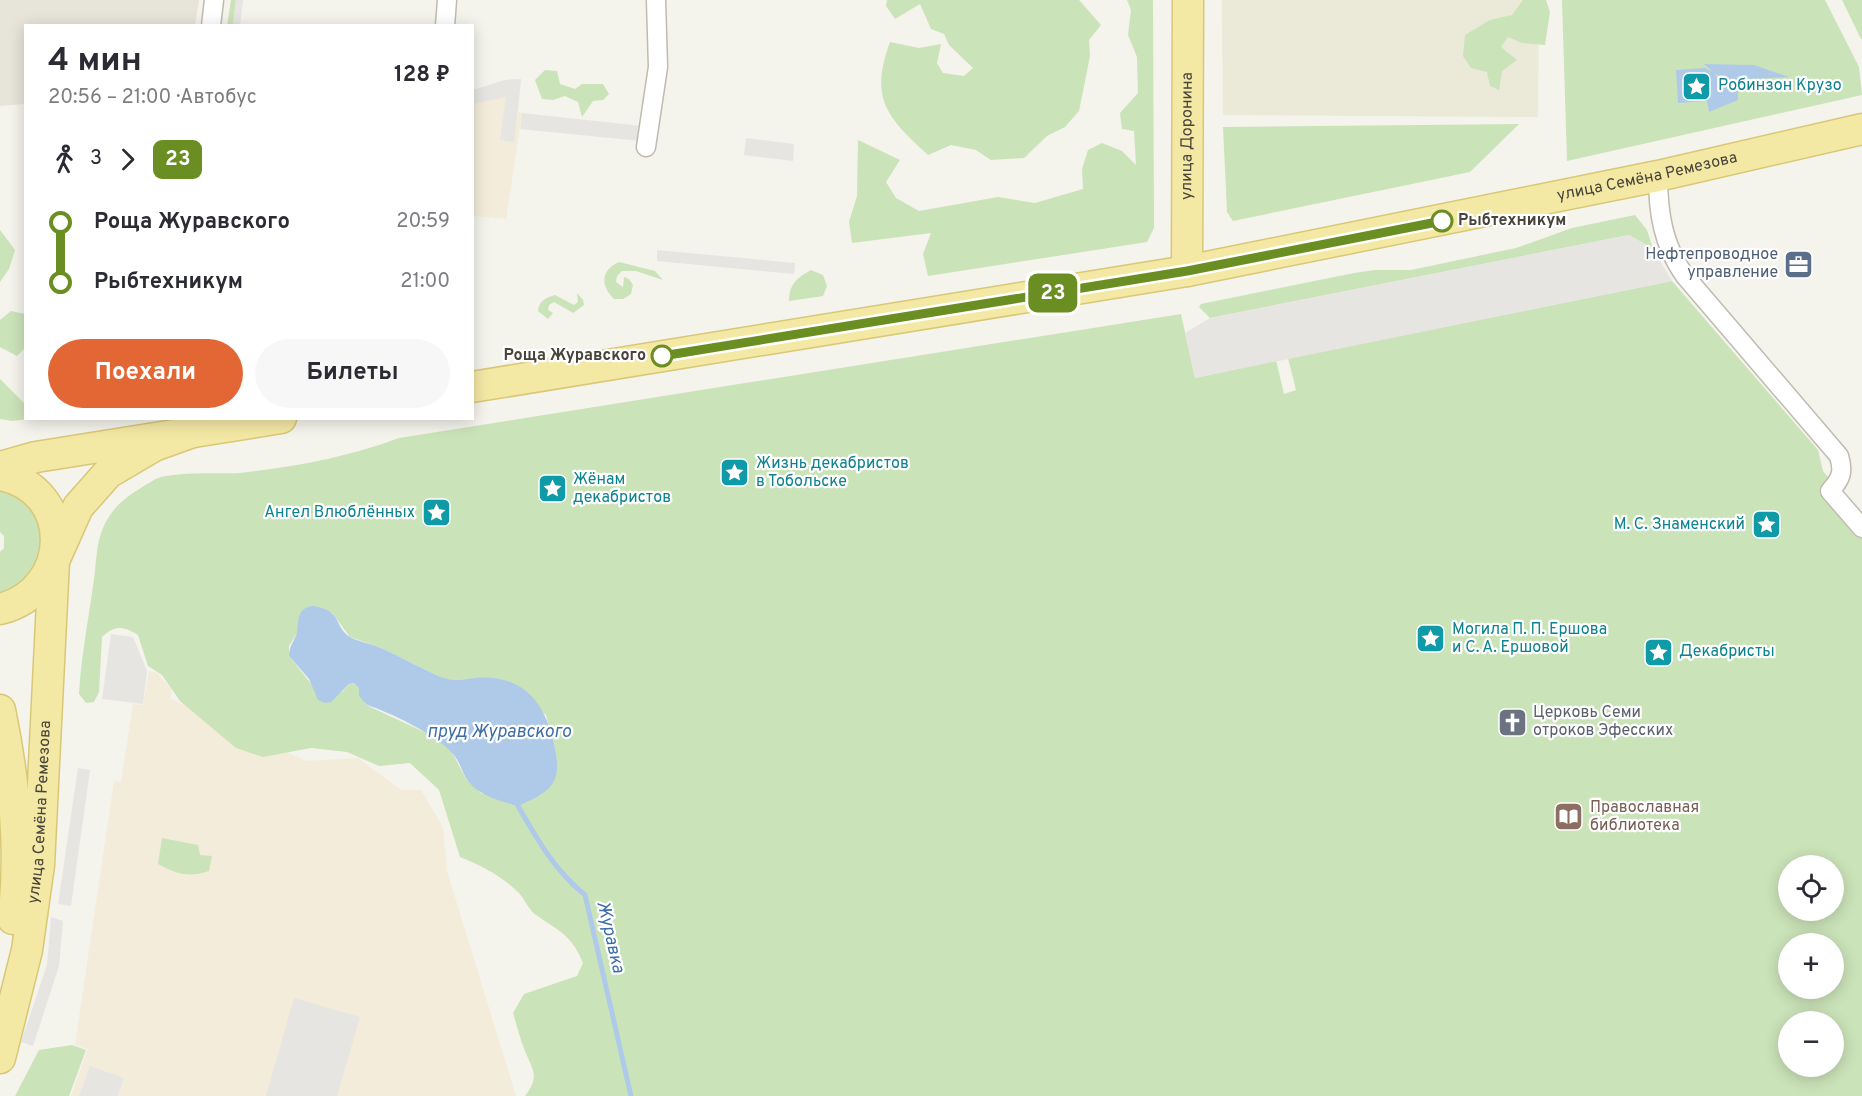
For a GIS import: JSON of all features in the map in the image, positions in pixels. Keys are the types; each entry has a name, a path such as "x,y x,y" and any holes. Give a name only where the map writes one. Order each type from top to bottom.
{"main road":[{"name":"улица Доронина","path":"1187,271 1188,0"},
{"name":"улица Семёна Ремезова","path":"474,387 1187,271 1658,176 1862,129"},
{"path":"4,471 36,457 203,427 264,420"},
{"path":"0,609 22,602 33,594 46,579 78,507 108,473 143,451 203,427"},
{"name":"улица Семёна Ремезова","path":"0,1058 21,981 38,876 54,561 57,543 52,518 39,496 4,471"},
{"name":"улица Семёна Ремезова","path":"0,710 13,804 17,864 10,945 0,999"}],"street":[{"path":"211,24 214,0"},
{"path":"444,24 447,0"},
{"path":"646,147 658,67 656,0"},
{"path":"1658,176 1658,205 1663,231 1672,258 1839,456 1843,468 1830,491 1862,528"}],"shaded area":[{"path":"0,0 199,0 195,24 24,24 24,104 0,106"},
{"path":"236,0 243,0 240,24 233,24"},
{"path":"1222,0 1539,0 1538,117 1223,115"},
{"path":"521,79 518,112 522,113 506,219 474,216 474,90 505,80"},
{"path":"521,79 514,142 500,140 506,97 474,104 474,90 505,80"},
{"path":"522,113 642,126 641,141 520,129"},
{"path":"746,138 794,144 793,161 744,155"},
{"path":"1629,235 1653,249 1672,281 1195,378 1185,333 1210,318"},
{"path":"657,250 795,263 794,274 657,261"},
{"path":"111,634 133,637 147,671 143,704 102,699"},
{"path":"149,671 157,673 171,688 171,699 306,761 358,758 401,790 421,790 443,827 447,871 516,1096 71,1096 88,1049 75,1045 114,781 121,782 133,704 143,705"},
{"path":"78,768 90,770 71,906 58,904"},
{"path":"51,917 63,921 59,966 33,1046 21,1042 47,965"},
{"path":"294,998 360,1017 337,1096 266,1096"},
{"path":"90,1066 124,1078 118,1096 79,1096"}],"green space":[{"path":"231,0 236,0 233,24 227,24"},
{"path":"887,0 1079,0 1101,25 1089,40 1090,56 1079,111 1065,127 1047,136 1024,158 991,160 976,150 951,145 928,155 892,118 886,106 881,78 890,42 919,48 941,44 937,63 943,73 964,76 973,68 949,45 944,34 931,29 920,4 895,19 886,6"},
{"path":"1127,0 1153,0 1154,228 1147,242 928,276 923,254 931,233 852,243 849,222 857,196 858,140 900,160 886,182 896,198 919,211 998,197 1035,203 1083,189 1082,169 1088,150 1102,143 1122,151 1136,165 1134,131 1122,129 1120,113 1138,93 1137,57 1128,35 1131,10"},
{"path":"1523,0 1546,0 1550,12 1545,45 1522,43 1508,37 1501,47 1517,60 1502,71 1499,90 1490,86 1487,72 1471,68 1463,56 1465,35 1490,20 1512,15"},
{"path":"1562,0 1825,0 1859,67 1862,95 1567,161"},
{"path":"1842,0 1862,0 1862,39 1861,39"},
{"path":"545,70 557,71 560,84 575,89 582,84 603,84 609,94 603,100 593,101 582,117 578,102 565,96 553,100 542,99 535,80"},
{"path":"1519,124 1470,172 1233,221 1227,212 1223,127"},
{"path":"1635,215 1647,230 1653,249 1629,235 1210,318 1199,307 1201,304 1354,273 1375,270 1411,270 1516,248 1572,228"},
{"path":"0,230 15,250 9,269 0,282"},
{"path":"619,262 655,271 663,280 636,271 622,271 617,276 616,282 623,287 624,277 629,279 633,285 631,294 623,299 614,299 606,288 604,278 609,269"},
{"path":"811,270 823,275 827,286 823,296 789,301 790,290 795,282"},
{"path":"1672,281 1818,450 1823,471 1862,520 1862,1096 525,1096 530,1089 534,1074 513,1013 524,994 577,976 583,963 569,940 534,913 519,893 506,881 460,857 439,790 410,763 379,766 347,752 311,748 263,757 236,748 180,701 162,675 148,666 138,635 119,628 111,630 102,637 99,692 94,702 86,703 79,694 97,552 103,528 111,513 122,501 161,477 183,474 240,473 280,468 341,456 399,438 1181,314 1195,378 1276,360 1284,394 1296,390 1288,358","holes":["314,606 333,614 350,637 379,647 442,678 461,682 491,678 546,715 557,761 482,794 466,779 452,752 435,737 366,705 359,688 354,683 349,684 342,692 315,689 289,656 289,646"]},
{"path":"577,293 584,305 573,313 554,302 549,305 548,310 553,313 548,319 538,311 543,300 555,295 574,305 578,302"},
{"path":"11,311 24,314 24,349 17,356 0,347 0,320"},
{"path":"0,379 24,403 24,420 0,419"},
{"path":"0,487 35,513 40,522 41,543 34,574 0,596 0,552 4,548 4,536 0,532"},
{"path":"162,838 198,845 200,855 212,856 209,871 183,874 158,864"},
{"path":"72,1045 86,1050 69,1096 15,1096 39,1050"}],"water":[{"path":"1704,64 1754,65 1789,77 1726,81 1715,73 1721,85 1738,85 1738,100 1709,112 1707,101 1678,103 1676,70 1705,68 1713,72"},
{"name":"пруд Журавского","path":"314,606 330,612 350,637 383,649 440,677 456,680 492,678 519,686 538,703 553,740 557,765 556,774 549,788 518,806 496,799 470,784 456,759 445,746 412,725 367,705 359,696 359,688 354,683 349,684 331,702 325,703 318,700 309,679 289,656 300,614 304,609"}],"waterway":[{"name":"Журавка","path":"518,806 556,865 585,895 631,1096"}],"bus line":[{"name":"23","path":"662,356 1187,271 1442,221"}],"place":[{"name":"Робинзон Крузо","path":"1697,86"},
{"name":"Рыбтехникум","path":"1442,221"},
{"name":"Нефтепроводное управление","path":"1799,264"},
{"name":"Роща Журавского","path":"662,356"},
{"name":"Жизнь декабристов в Тобольске","path":"735,473"},
{"name":"Жёнам декабристов","path":"552,489"},
{"name":"Ангел Влюблённых","path":"436,513"},
{"name":"М. С. Знаменский","path":"1766,525"},
{"name":"Могила П. П. Ершова и С. А. Ершовой","path":"1431,639"},
{"name":"Декабристы","path":"1658,652"},
{"name":"Церковь Семи отроков Эфесских","path":"1512,722"},
{"name":"Православная библиотека","path":"1569,817"}]}
